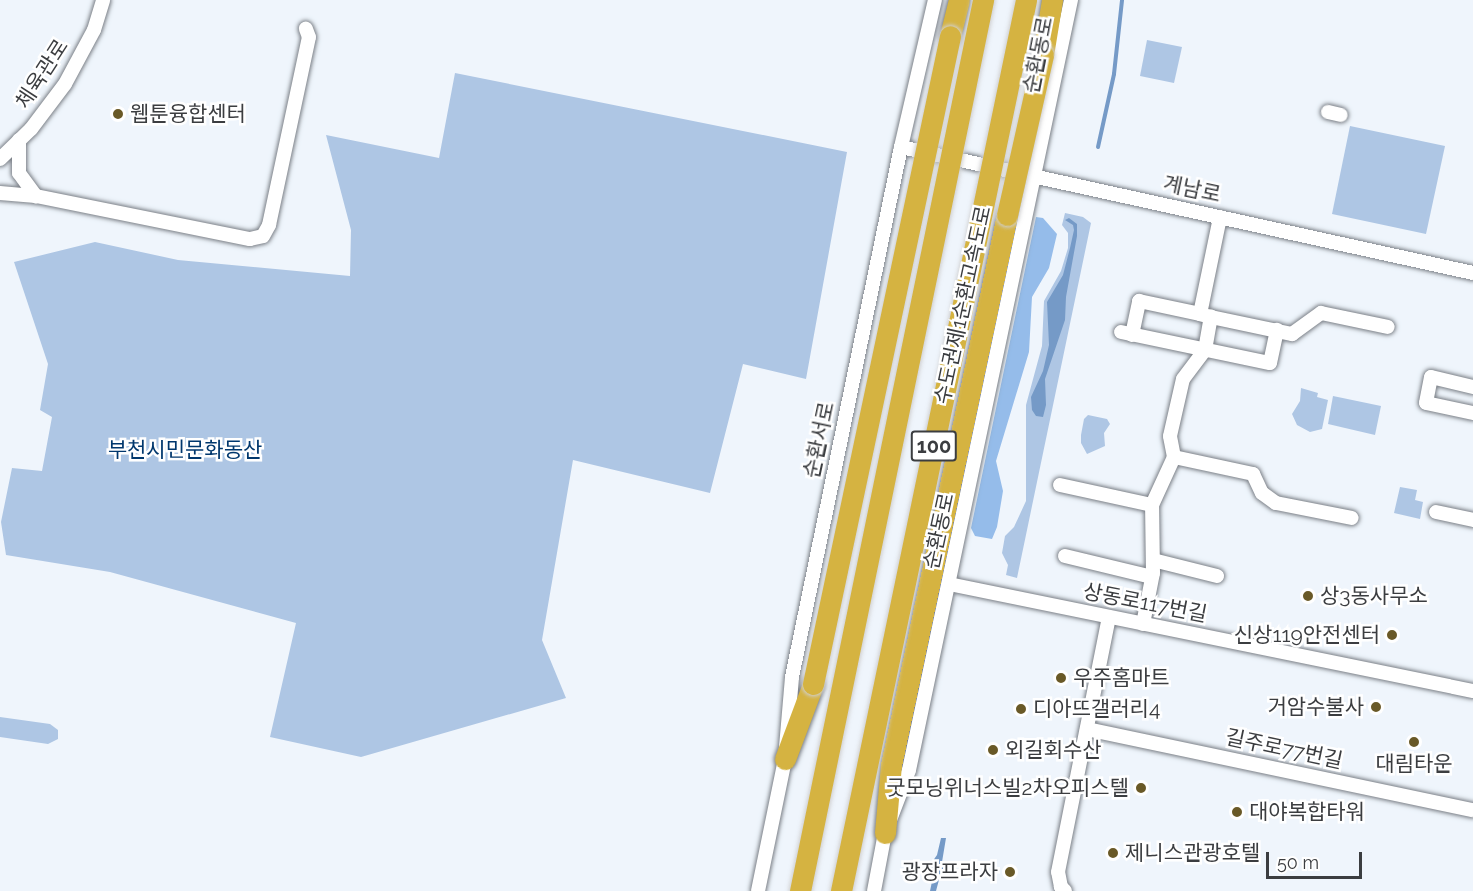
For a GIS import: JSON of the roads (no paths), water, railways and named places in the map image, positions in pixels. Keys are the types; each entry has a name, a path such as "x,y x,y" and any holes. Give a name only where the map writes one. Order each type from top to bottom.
{"highway":[{"path":"785,759 813,684 959,0"},
{"name":"수도권제1순환고속도로","path":"800,891 983,0"},
{"name":"수도권제1순환고속도로","path":"841,891 1026,0"},
{"path":"885,833 891,765 1043,55 1052,0"}],"street":[{"name":"체육관로","path":"0,159 31,129 64,84 94,30 104,0"},
{"name":"순환서로","path":"758,891 785,759 792,677 901,147 935,0"},
{"name":"순환동로","path":"874,891 885,833 909,770 1071,0"},
{"path":"0,193 36,196 250,238 263,236 269,225 309,37 306,29"},
{"path":"19,140 19,173 36,196"},
{"name":"계남로","path":"901,147 1473,273"},
{"path":"1143,624 1152,577 1152,505 1174,457 1170,436 1183,379 1205,350 1205,316 1220,217"},
{"path":"1277,330 1270,363 1127,334 1139,302 1277,330 1292,334 1321,313 1388,327"},
{"path":"1473,387 1431,377 1426,403 1473,413"},
{"path":"1174,457 1253,474 1262,493 1276,503 1352,518"},
{"path":"1060,485 1152,505"},
{"path":"1436,512 1473,520"},
{"path":"1065,556 1152,577"},
{"path":"1153,561 1217,576"},
{"name":"상동로117번길","path":"949,584 1473,691"},
{"path":"1065,891 1061,887 1058,872 1109,617"},
{"name":"길주로77번길","path":"1087,729 1473,810"}],"waterway":[{"path":"1098,147 1114,74 1122,0"}],"place":[{"name":"웹툰융합센터","path":"118,114"},
{"name":"상3동사무소","path":"1308,596"},
{"name":"신상119안전센터","path":"1392,635"},
{"name":"우주홈마트","path":"1061,678"},
{"name":"거암수불사","path":"1376,707"},
{"name":"디아뜨갤러리4","path":"1021,709"},
{"name":"대림타운","path":"1414,742"},
{"name":"외길회수산","path":"993,750"},
{"name":"굿모닝위너스빌2차오피스텔","path":"1141,788"},
{"name":"대야복합타워","path":"1237,812"},
{"name":"제니스관광호텔","path":"1113,853"},
{"name":"광장프라자","path":"1010,872"}],"park label":[{"name":"부천시민문화동산","path":"185,450"}]}
